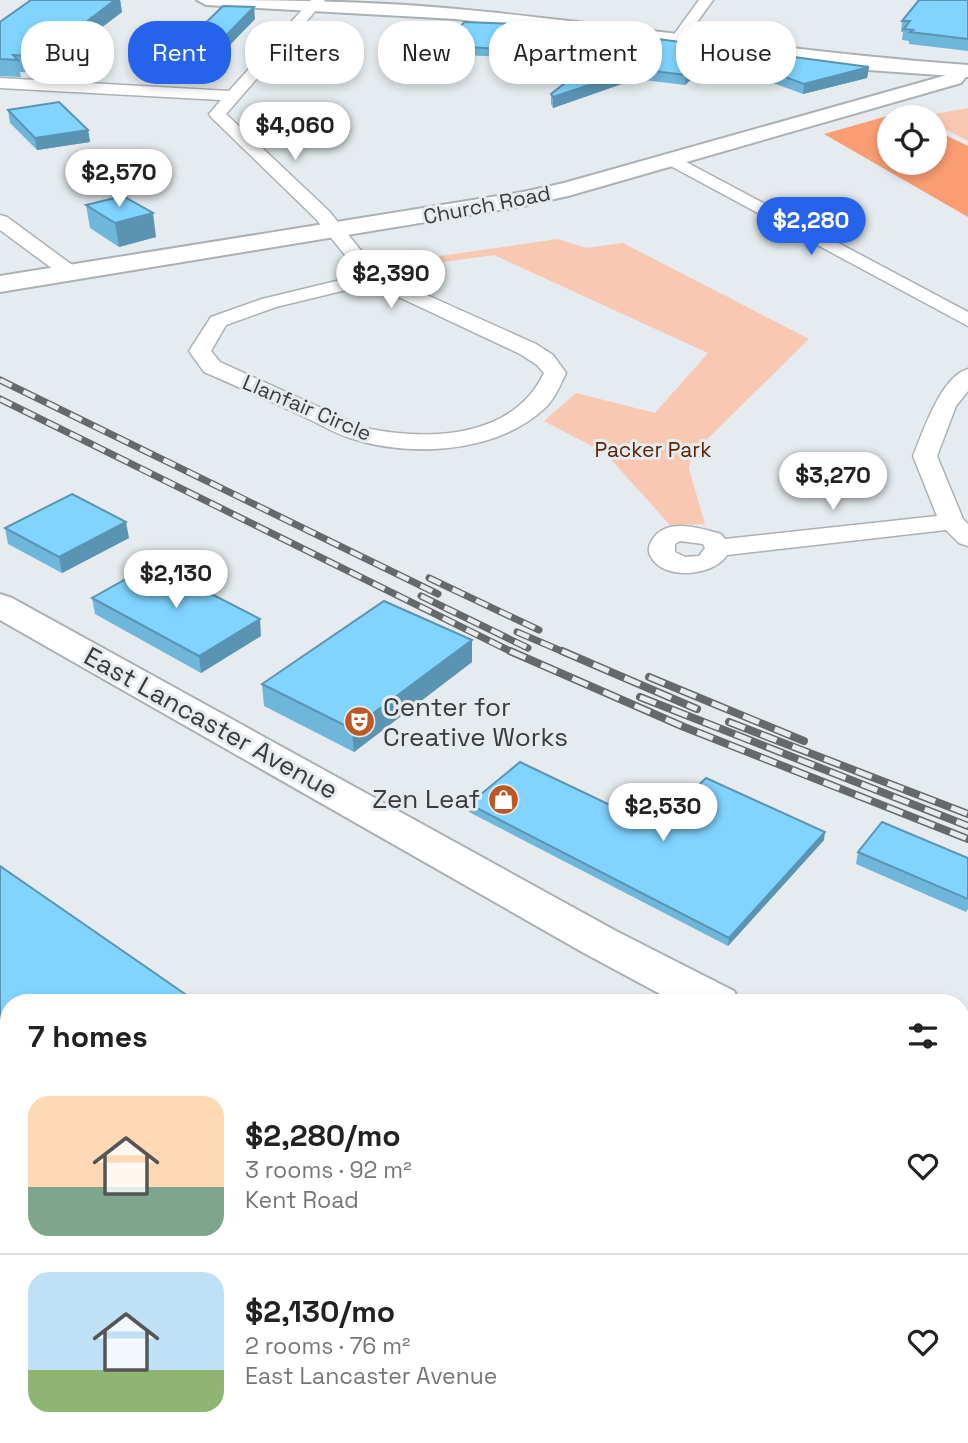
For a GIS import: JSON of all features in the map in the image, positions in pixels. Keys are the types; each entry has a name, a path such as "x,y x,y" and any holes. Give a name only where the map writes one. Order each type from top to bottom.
{"main road":[{"path":"206,0 316,3 456,14 676,40"},
{"path":"796,55 869,64 964,71"},
{"name":"Church Road","path":"0,284 523,199 673,160 954,79 964,71"},
{"name":"East Lancaster Avenue","path":"0,605 600,942 700,994"}],"street":[{"path":"691,21 706,0"},
{"path":"216,114 316,3"},
{"path":"0,83 230,96"},
{"name":"Llanfair Circle","path":"175,93 194,100 201,108 216,114 244,143 267,161 337,230 373,278 528,349 545,360 555,373 546,392 536,405 517,419 481,434 436,442 375,438 358,433 212,367 200,351 218,321 270,303 373,278"},
{"path":"673,160 966,318"},
{"path":"0,222 72,274"},
{"path":"719,548 960,530 925,456 945,405 968,376"}],"green space":[{"path":"968,108 968,141 947,130 947,112"},
{"name":"Packer Park","path":"558,239 586,248 623,243 809,339 692,454 689,469 705,524 670,525 605,453 544,421 576,393 655,413 708,353 494,255 386,270 378,265"}],"shaded area":[{"path":"877,119 877,165 824,134"},
{"path":"947,136 968,146 968,217 895,175 947,175"}],"building":[{"path":"31,0 115,0 87,21 21,21 21,56 13,55 18,60 0,59 0,22"},
{"path":"919,0 968,0 968,39 904,29 910,21 902,21"},
{"path":"223,6 254,7 231,30 231,21 207,21"},
{"path":"475,22 489,23 489,48 475,48"},
{"path":"662,40 676,41 676,74 662,72"},
{"path":"796,57 869,67 804,84 796,81"},
{"path":"564,84 592,84 553,97 551,94"},
{"path":"59,102 88,130 35,138 8,110"},
{"path":"123,196 153,213 115,223 86,205"},
{"path":"72,494 126,522 59,557 5,528"},
{"path":"153,564 260,619 199,656 92,598"},
{"path":"384,601 472,640 352,729 262,684"},
{"path":"520,762 656,827 706,778 825,832 729,938 469,804"},
{"path":"882,822 968,858 968,899 858,852"},
{"path":"0,866 185,994 0,994"}],"railway":[{"path":"0,380 438,594"},
{"path":"0,399 514,653"},
{"path":"429,578 539,630"},
{"path":"421,596 528,648"},
{"path":"517,632 566,653"},
{"path":"510,651 684,727 968,839"},
{"path":"562,651 697,709"},
{"path":"649,677 804,741"},
{"path":"640,697 968,826"},
{"path":"729,722 968,814"}],"place":[{"name":"Center for Creative Works","path":"360,722"},
{"name":"Zen Leaf","path":"503,799"}]}
